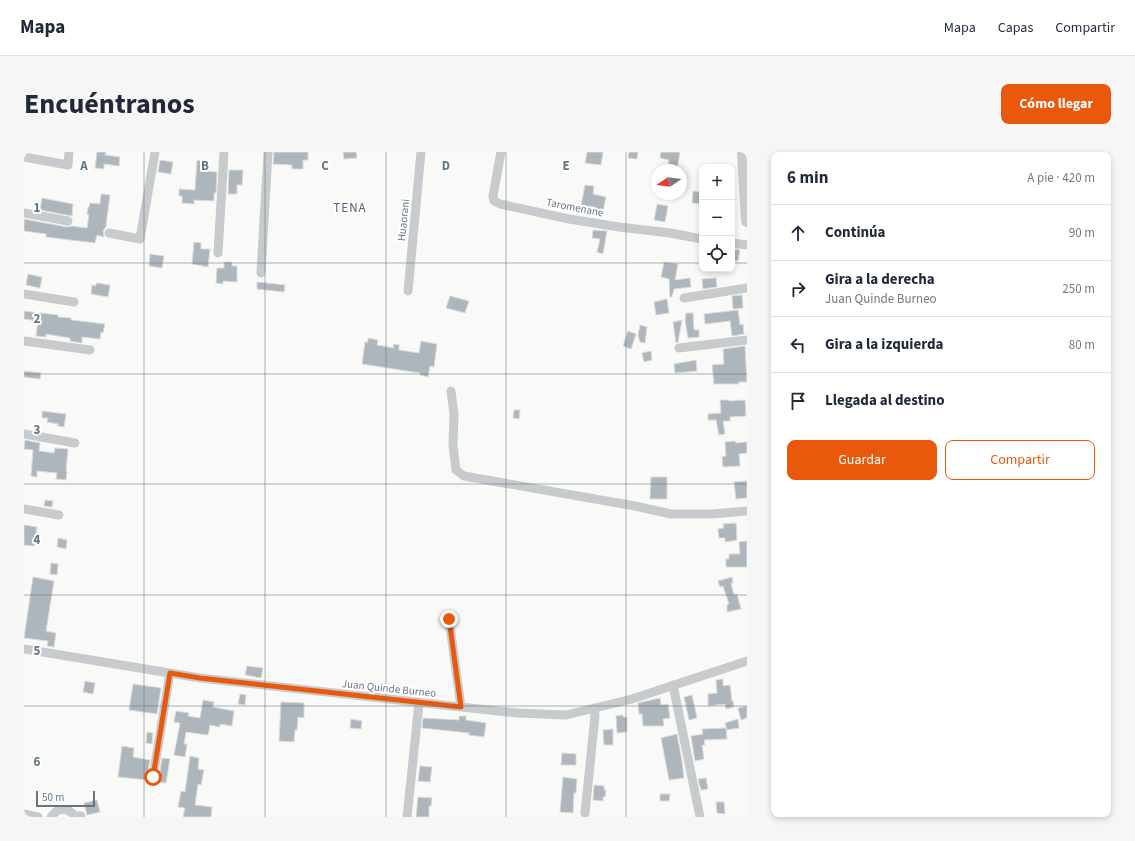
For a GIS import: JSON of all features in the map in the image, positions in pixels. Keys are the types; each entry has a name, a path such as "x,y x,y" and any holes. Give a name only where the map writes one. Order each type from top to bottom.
{"street":[{"path":"24,156 68,165 69,152"},
{"path":"109,233 140,239 155,152"},
{"path":"218,253 224,152"},
{"path":"261,273 268,152"},
{"name":"Huaorani","path":"408,291 421,152"},
{"name":"Taromenane","path":"501,152 493,196 494,201 500,204 619,228 670,233 699,238"},
{"path":"740,153 747,221"},
{"path":"24,213 68,221"},
{"path":"735,243 747,245"},
{"path":"684,298 747,288"},
{"path":"24,294 74,302"},
{"path":"679,348 747,340"},
{"path":"24,341 90,350"},
{"path":"451,391 454,414 453,445 456,470 464,476 671,514 712,514 747,511"},
{"path":"24,434 75,443"},
{"path":"24,509 59,515"},
{"path":"449,619 461,707"},
{"name":"Juan Quinde Burneo","path":"24,649 200,678 419,703 518,713 566,715 632,699 747,661"},
{"path":"153,777 170,673"},
{"path":"673,685 700,817"},
{"path":"407,817 419,703"},
{"path":"585,813 595,716 594,708"},
{"path":"51,817 54,813 66,809 70,810 77,816"},
{"path":"24,814 38,817"}],"building":[{"path":"97,152 106,152 105,155 120,157 119,166 104,164 104,169 95,168"},
{"path":"274,152 308,152 308,160 303,160 303,169 292,169 292,165 273,164"},
{"path":"343,152 356,152 357,158 344,159"},
{"path":"587,152 603,152 601,165 585,163"},
{"path":"629,152 638,152 637,159 628,158"},
{"path":"661,152 680,152 678,164 669,164 669,160 660,158"},
{"path":"160,160 173,162 171,174 158,172"},
{"path":"197,160 204,161 203,171 217,172 214,201 194,200 194,204 182,203 182,196 179,196 179,189 195,190"},
{"path":"229,170 243,170 242,185 237,185 237,194 228,194"},
{"path":"585,185 594,186 593,194 606,197 603,211 594,209 594,207 581,205"},
{"path":"693,191 699,192 699,204 692,203"},
{"path":"101,194 110,195 107,225 103,231 104,237 97,235 95,243 46,237 46,234 24,231 24,219 67,227 72,226 87,228 89,215 87,214 88,207 90,203 100,204"},
{"path":"42,198 73,204 72,216 40,210"},
{"path":"657,204 668,206 665,222 654,220"},
{"path":"593,230 607,231 603,254 597,252 600,239 592,238"},
{"path":"194,242 201,243 201,249 210,249 208,267 192,264"},
{"path":"735,249 740,250 738,261 735,260"},
{"path":"150,254 164,256 162,268 149,266"},
{"path":"224,262 232,262 232,266 237,266 237,282 223,281 223,284 216,283 217,268 224,268"},
{"path":"664,262 678,264 675,280 690,278 691,287 674,289 672,297 670,297 669,279 661,277"},
{"path":"28,274 42,277 40,288 26,285"},
{"path":"716,278 717,287 703,289 702,279"},
{"path":"257,282 285,285 284,292 257,289"},
{"path":"96,283 110,285 108,297 91,294 92,285 96,286"},
{"path":"742,295 743,308 733,309 732,296"},
{"path":"450,296 469,301 465,313 446,308"},
{"path":"667,299 669,313 656,315 654,302"},
{"path":"738,310 740,325 743,324 744,334 732,336 730,321 705,324 704,314"},
{"path":"24,311 58,315 58,317 71,318 71,320 105,324 103,333 101,332 100,339 82,337 82,343 70,341 70,338 46,334 46,337 36,336 38,321 24,319"},
{"path":"686,313 693,313 694,330 699,330 699,337 688,338 685,320"},
{"path":"682,320 678,342 676,343 673,322"},
{"path":"640,325 647,327 645,343 640,342 638,335"},
{"path":"628,331 636,334 631,349 623,346"},
{"path":"368,338 378,340 377,345 393,348 394,344 399,345 399,350 419,353 421,341 437,344 434,367 430,366 428,377 420,375 420,373 362,364 365,342 368,342"},
{"path":"745,346 747,382 739,382 739,384 714,384 712,365 724,364 723,349"},
{"path":"651,351 652,360 644,362 642,353"},
{"path":"696,360 697,371 675,373 674,364"},
{"path":"24,371 41,373 40,379 24,377"},
{"path":"720,400 745,400 746,416 730,417 730,421 723,421 725,434 719,435 716,420 708,420 708,414 721,413"},
{"path":"514,410 520,410 519,419 513,418"},
{"path":"42,411 66,414 64,427 47,422 48,418 42,418"},
{"path":"25,440 40,443 39,451 54,453 55,448 68,449 66,480 56,479 57,473 37,471 37,477 31,476 33,450 24,449"},
{"path":"735,441 736,443 747,442 747,453 739,454 740,466 723,467 722,457 726,456 725,442"},
{"path":"651,477 667,477 667,499 650,499"},
{"path":"747,481 747,498 736,499 734,482"},
{"path":"45,500 53,501 52,507 44,506"},
{"path":"736,523 737,540 725,542 725,538 719,538 718,529 724,528 723,524"},
{"path":"24,525 37,527 34,546 24,545"},
{"path":"58,538 67,540 66,549 57,547"},
{"path":"747,541 747,567 726,567 726,559 729,559 729,554 740,554 739,542"},
{"path":"51,563 58,564 57,575 50,574"},
{"path":"33,577 54,581 46,631 56,633 54,647 47,646 48,641 24,638"},
{"path":"732,577 733,583 731,583 734,595 737,594 741,609 727,612 727,605 729,604 723,586 720,587 718,581"},
{"path":"247,666 263,668 261,678 245,675"},
{"path":"723,679 723,686 730,685 734,707 726,709 725,704 708,706 708,694 717,693 716,680"},
{"path":"85,681 95,683 93,694 83,692"},
{"path":"133,684 161,688 157,714 129,710"},
{"path":"240,694 246,695 245,705 238,704"},
{"path":"692,695 697,718 689,720 684,697"},
{"path":"660,698 661,705 668,704 670,718 663,719 664,726 643,726 642,714 639,714 638,703"},
{"path":"203,700 214,702 213,707 234,711 232,726 220,724 220,727 210,725 208,735 186,732 184,744 187,744 185,757 174,755 180,723 174,722 176,711 189,713 188,716 200,718"},
{"path":"281,702 304,703 304,718 298,717 294,742 279,741"},
{"path":"747,706 747,718 741,720 738,708"},
{"path":"623,715 623,717 627,717 627,732 617,733 616,716"},
{"path":"459,716 466,716 466,720 486,723 484,737 469,735 469,733 422,728 423,718 459,720"},
{"path":"351,719 362,721 361,729 350,728"},
{"path":"738,719 739,728 727,730 725,723"},
{"path":"726,728 727,739 704,740 705,745 702,745 704,759 695,761 691,736 703,734 702,729"},
{"path":"613,729 613,745 604,745 603,730"},
{"path":"147,732 153,733 152,744 146,743"},
{"path":"677,734 684,778 669,780 661,738"},
{"path":"122,746 134,748 133,757 150,760 147,776 148,780 118,777"},
{"path":"562,753 576,754 576,765 561,765"},
{"path":"190,756 199,758 198,769 204,770 201,785 198,784 195,805 212,807 211,817 183,817 185,808 178,807 181,791 185,792"},
{"path":"162,758 170,759 166,783 156,782 159,778"},
{"path":"420,766 432,767 430,782 418,781"},
{"path":"563,777 577,779 576,793 574,793 573,813 560,812"},
{"path":"706,778 708,789 701,790 698,779"},
{"path":"594,785 604,786 604,790 606,790 603,801 593,800"},
{"path":"660,794 670,794 669,801 660,801"},
{"path":"418,797 432,798 431,806 429,806 429,817 416,817"},
{"path":"97,800 100,812 87,815 84,803"},
{"path":"716,802 724,802 725,814 717,813"}],"district":[{"name":"TENA","path":"350,207"}],"route":[{"path":"153,777 170,673 200,678 461,707 449,619"}]}
